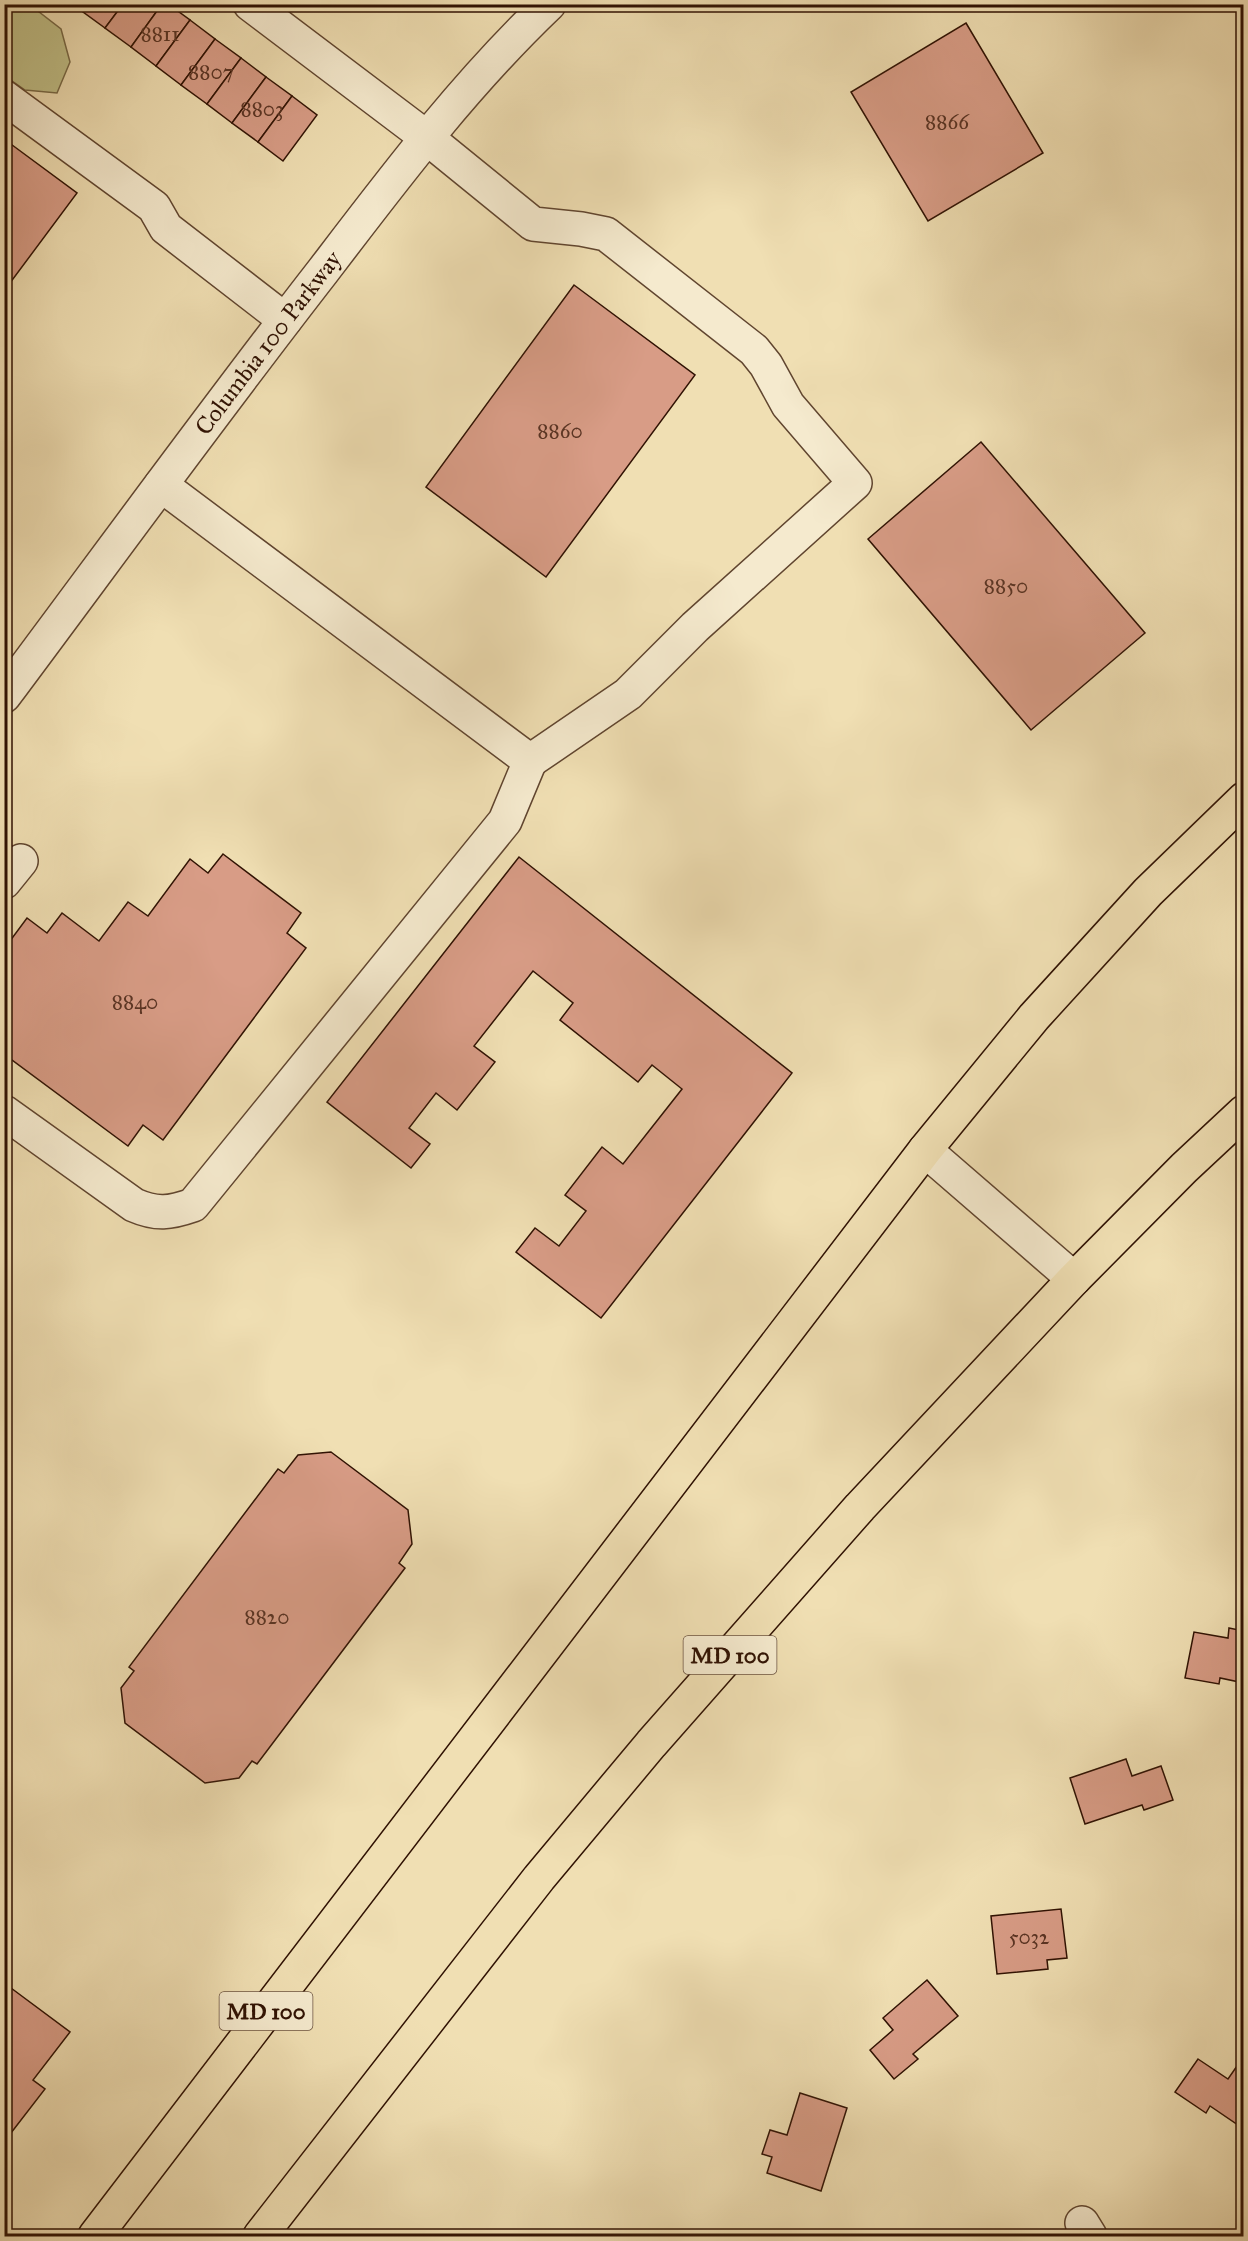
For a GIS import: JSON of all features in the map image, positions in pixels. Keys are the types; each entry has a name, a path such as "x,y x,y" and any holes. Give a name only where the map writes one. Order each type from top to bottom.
{"highway":[{"name":"MD 100","path":"95,2236 925,1150 1034,1017 1148,892 1244,799"},
{"name":"MD 100","path":"260,2236 539,1878 651,1744 860,1507 1074,1279 1184,1168 1244,1112"}],"street":[{"path":"4,1112 134,1205 151,1212 175,1211 193,1205 505,821 530,761 628,694 695,627 855,483 788,405 766,365 754,350 606,234 533,224 426,137 250,4"},
{"name":"Columbia 100 Parkway","path":"4,696 285,320 426,137 484,69 549,4"},
{"path":"4,97 154,207 165,228 285,320"},
{"path":"161,485 530,761"},
{"path":"925,1150 1074,1279"}],"shaded area":[{"path":"4,5 30,5 61,29 70,62 57,93 25,90 5,76"}],"building":[{"path":"83,4 123,4 105,28 79,9"},
{"path":"123,4 162,4 131,47 105,28"},
{"path":"162,4 168,4 190,20 156,66 131,47"},
{"path":"190,20 215,39 181,85 156,66"},
{"path":"966,23 1043,153 928,221 851,92"},
{"path":"215,39 241,58 207,104 181,85"},
{"path":"241,58 266,77 232,123 207,104"},
{"path":"266,77 292,96 258,142 232,123"},
{"path":"292,96 317,115 283,161 258,142"},
{"path":"4,139 77,193 4,291"},
{"path":"574,285 695,375 546,577 426,487"},
{"path":"981,442 1145,633 1031,730 868,539"},
{"path":"223,854 301,913 287,933 306,948 163,1140 143,1125 128,1146 4,1054 4,949 27,918 47,933 62,913 99,941 128,902 148,916 190,859 208,873"},
{"path":"519,857 792,1073 601,1318 516,1252 535,1228 559,1246 586,1211 565,1195 602,1147 623,1164 682,1089 652,1065 638,1082 560,1020 573,1003 533,971 474,1046 495,1062 457,1110 436,1093 409,1128 430,1144 411,1168 327,1102"},
{"path":"331,1452 408,1510 412,1544 399,1563 405,1568 257,1764 252,1761 239,1778 205,1783 125,1723 121,1688 134,1671 129,1667 278,1469 284,1473 298,1455"},
{"path":"1229,1628 1244,1631 1244,1683 1220,1678 1219,1684 1185,1678 1194,1632 1228,1638"},
{"path":"1126,1759 1132,1776 1161,1766 1173,1800 1144,1810 1142,1805 1085,1824 1070,1778"},
{"path":"1061,1909 1067,1958 1047,1960 1048,1969 997,1974 991,1916"},
{"path":"927,1980 958,2016 913,2054 918,2059 894,2079 870,2050 893,2030 883,2018"},
{"path":"11,1988 70,2032 33,2080 45,2089 4,2142 4,1996"},
{"path":"1198,2059 1228,2079 1237,2066 1244,2070 1244,2129 1210,2106 1206,2113 1175,2092"},
{"path":"800,2093 847,2108 821,2191 767,2173 772,2157 762,2154 770,2130 787,2135"}]}
